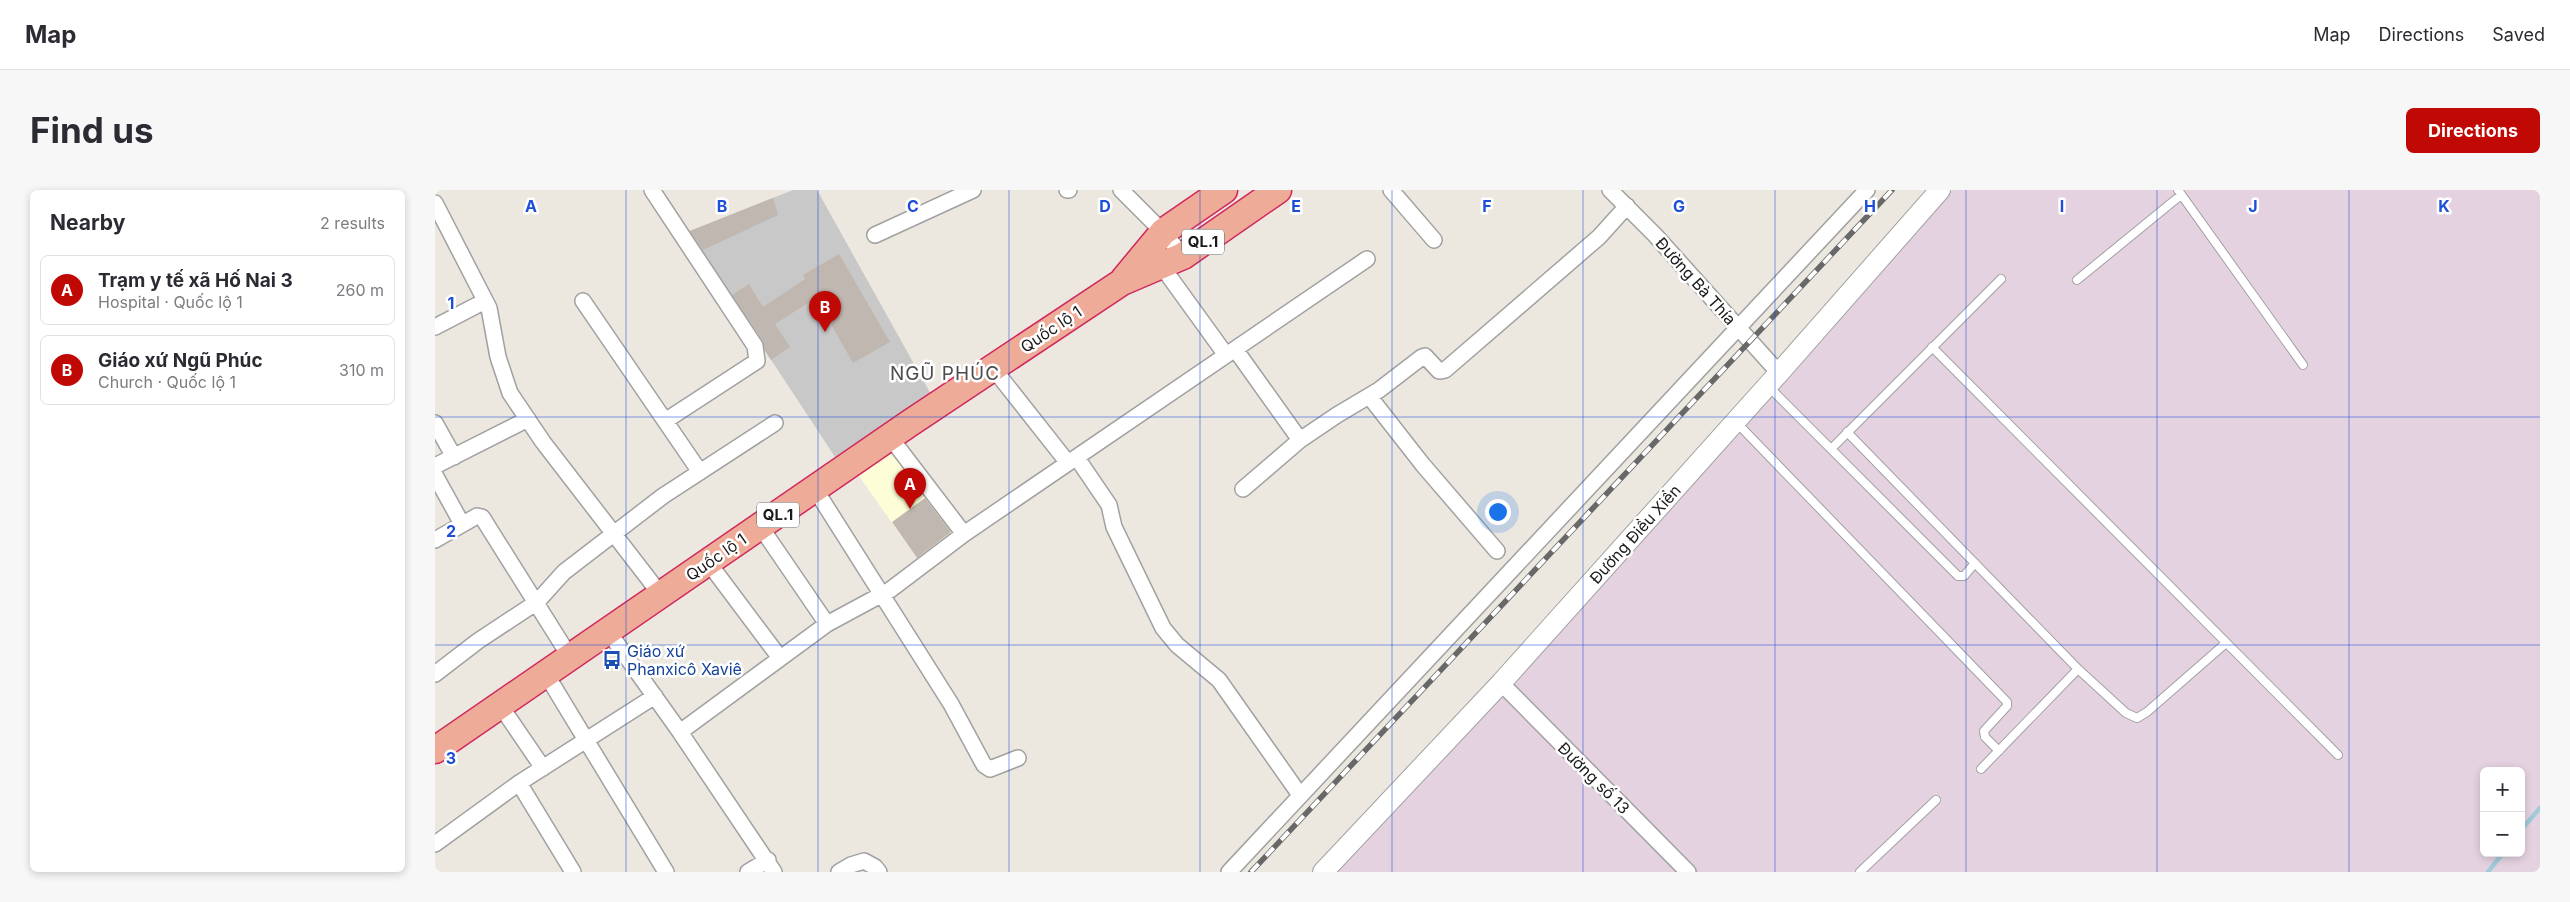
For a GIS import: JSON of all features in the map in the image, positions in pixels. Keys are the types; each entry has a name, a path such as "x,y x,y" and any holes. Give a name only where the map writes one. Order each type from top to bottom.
{"highway":[{"name":"Quốc lộ 1","path":"435,750 890,437 1122,282 1164,250 1224,190"},
{"name":"Quốc lộ 1","path":"1164,250 1278,190"}],"street":[{"path":"652,190 755,346 757,361 665,421"},
{"path":"875,235 965,196 973,190"},
{"path":"1121,190 1164,250 1230,352 1301,440"},
{"path":"1391,190 1434,240"},
{"name":"Đường Bà Thía","path":"1610,190 1627,206 1738,328 1773,380"},
{"path":"1229,872 1867,190"},
{"name":"Đường Điều Xiển","path":"1323,872 1501,683 1773,380 1940,190"},
{"path":"435,203 489,308 498,357 510,393 527,419 661,595"},
{"path":"1243,489 1301,440 1369,396 1422,357 1425,356 1439,371 1445,370 1599,237 1627,206"},
{"path":"680,732 827,624 889,590 964,534 1367,259"},
{"path":"435,327 485,301"},
{"path":"583,301 700,472"},
{"path":"993,368 1109,505 1113,527 1163,628 1177,645 1219,680 1300,796"},
{"path":"1369,396 1423,466 1497,551"},
{"path":"435,466 527,419"},
{"path":"435,674 478,641 537,602 564,572 663,496 775,423"},
{"path":"436,427 453,457"},
{"path":"890,437 964,534"},
{"path":"435,475 462,524"},
{"path":"815,489 951,704 984,765 990,769 1018,758"},
{"path":"435,540 477,516 482,517 570,657"},
{"path":"761,526 827,624"},
{"path":"709,562 779,658"},
{"path":"608,631 680,732 771,866 748,872"},
{"path":"546,674 666,872"},
{"name":"Đường số 13","path":"1501,683 1688,872"},
{"path":"435,844 519,783 588,741 655,696"},
{"path":"500,706 543,768"},
{"path":"519,783 573,872"},
{"path":"839,872 851,865 864,862 875,867 879,872"}],"lane":[{"path":"2077,280 2179,192 2303,365"},
{"path":"1832,448 2001,279"},
{"path":"1932,347 2338,755"},
{"path":"1773,380 1832,448 1958,576 1963,576 1975,563"},
{"path":"1735,422 2007,702 2007,706 1984,731 1985,737 1999,751"},
{"path":"1847,432 2078,669 2126,713 2137,718 2147,712 2226,643"},
{"path":"1981,769 2078,669"},
{"path":"1860,872 1936,800"}],"shaded area":[{"path":"793,190 817,190 933,398 839,463 687,232"},
{"path":"1952,190 2540,190 2540,872 1336,872"},
{"path":"891,447 956,532 919,561 856,472"}],"building":[{"path":"773,198 778,215 703,250 690,231"},
{"path":"839,254 890,342 853,363 816,298 775,324 790,347 771,360 765,351 763,341 732,295 749,284 763,307 805,279 803,275"},
{"path":"925,498 951,532 917,558 892,522"}],"waterway":[{"path":"2525,825 2540,808"},
{"path":"2488,872 2500,857"}],"railway":[{"path":"1251,872 1892,190"}],"place":[{"name":"Giáo xứ Ngũ Phúc","path":"825,332"},
{"name":"Trạm y tế xã Hố Nai 3","path":"910,509"},
{"name":"Giáo xứ Phanxicô Xaviê","path":"612,660"}],"district":[{"name":"NGŨ PHÚC","path":"945,373"}]}
